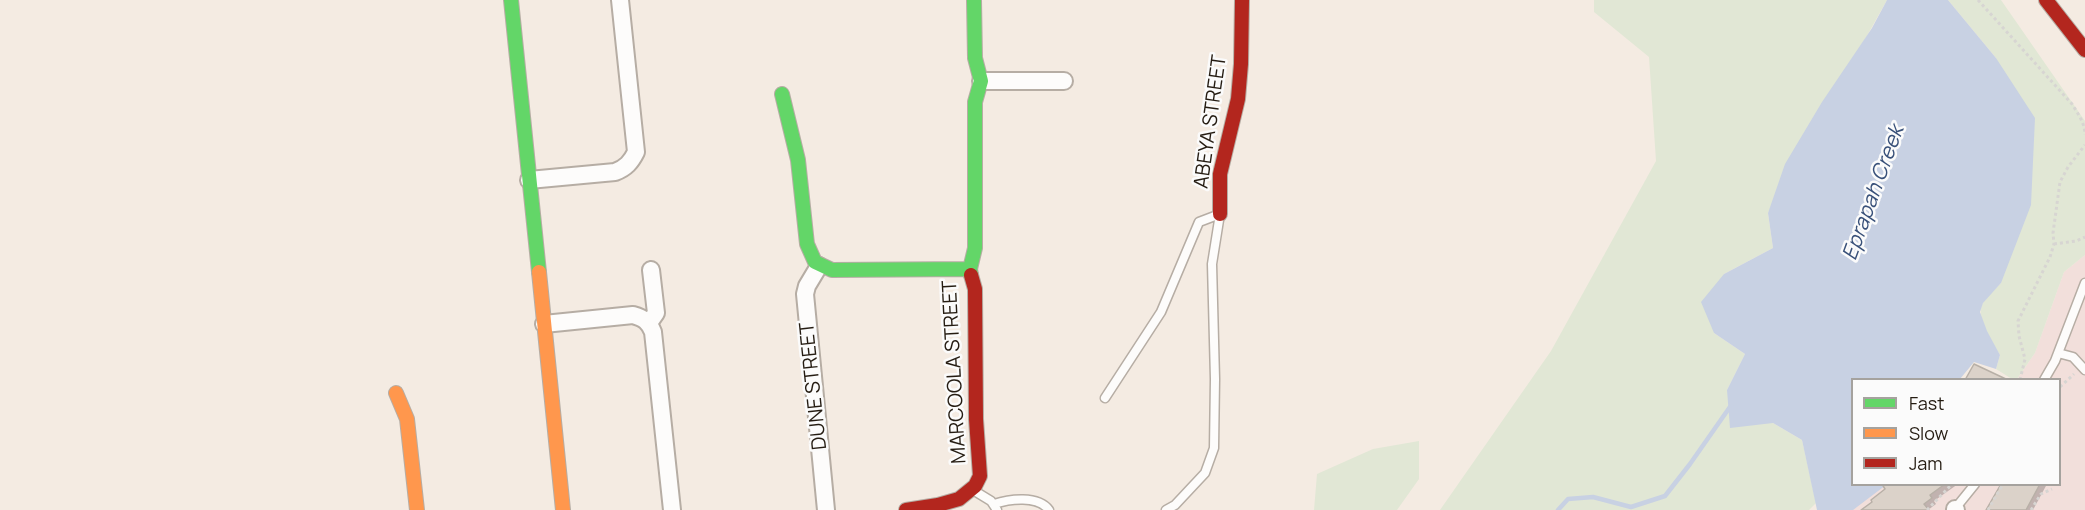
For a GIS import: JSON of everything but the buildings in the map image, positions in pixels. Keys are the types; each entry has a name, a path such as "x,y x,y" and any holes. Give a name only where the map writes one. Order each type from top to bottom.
{"main road":[{"path":"511,0 563,510"},
{"name":"MARCOOLA STREET","path":"906,510 960,501 977,485 980,476 976,419 975,289 970,269 975,248 975,102 981,81 975,58 974,0"},
{"name":"ABEYA STREET","path":"1220,214 1220,174 1238,99 1242,0"},
{"path":"2046,0 2085,50"},
{"path":"782,94 798,160 807,244 810,257 819,266 832,270 970,269"},
{"path":"396,393 407,418 417,510"}],"street":[{"path":"529,180 615,172 624,168 636,152 620,0"},
{"path":"981,81 1064,81"},
{"name":"DUNE STREET","path":"819,266 805,294 826,510"},
{"path":"650,323 656,312 651,270"},
{"path":"544,324 633,315 642,317 650,323 653,332 672,510"}],"lane":[{"path":"1105,398 1161,312 1199,222 1220,214 1212,264 1214,448 1205,473 1175,505 1166,510"},
{"path":"2045,378 2058,352 2085,283"},
{"path":"2058,352 2073,357 2084,369"},
{"path":"1955,510 1973,486"},
{"path":"973,489 995,507 1004,501 1035,501 1043,503 1049,510"}],"path":[{"path":"1978,0 2072,104 2085,129 2085,135"},
{"path":"2020,378 2025,359 2018,321 2050,257 2054,244 2053,233 2060,182 2085,145"},
{"path":"2054,244 2076,241 2085,237"},
{"path":"2061,386 2084,369"},
{"path":"1927,510 1950,486"},
{"path":"1988,510 2002,486"},
{"path":"2031,510 2041,494 2052,489"}],"shaded area":[{"path":"2085,255 2085,510 1834,510 1866,486 2061,486 2061,378 2018,378 2035,353 2064,272"}],"green space":[{"path":"1594,0 1887,0 1768,213 1773,248 1724,274 1714,333 1745,354 1727,390 1773,423 1802,440 1816,503 1809,510 1440,510 1551,351 1656,161 1649,57 1594,12"},
{"path":"1948,0 2001,0 2085,121 2085,255 2064,272 2035,353 2018,378 2010,378 1996,369 2000,355 1981,317 1985,299 2001,283 1996,58"},
{"path":"1419,441 1419,479 1397,510 1314,510 1317,474 1373,449"}],"water":[{"path":"1887,0 1948,0 1996,58 2035,118 2031,205 2001,283 1983,303 1980,312 2000,355 1996,369 1974,362 1961,378 1851,378 1851,486 1885,486 1853,510 1817,510 1802,440 1773,423 1730,428 1727,390 1745,354 1714,333 1701,302 1724,274 1773,248 1768,213 1785,164 1822,102 1872,28"}],"waterway":[{"name":"Eprapah Creek","path":"1558,510 1568,499 1593,497 1631,507 1665,496 1732,404"}],"traffic: fast":[{"path":"511,0 539,272"},
{"path":"971,275 970,269 975,248 975,102 981,81 975,58 974,0"},
{"path":"782,94 798,160 807,244 815,262 832,270 970,269"}],"traffic: slow":[{"path":"539,272 563,510"},
{"path":"396,393 407,419 417,510"}],"traffic: jam":[{"path":"1220,214 1220,174 1238,99 1242,0"},
{"path":"2046,0 2085,50"},
{"path":"906,510 959,499 975,486 980,476 976,419 975,289 971,275"}]}
